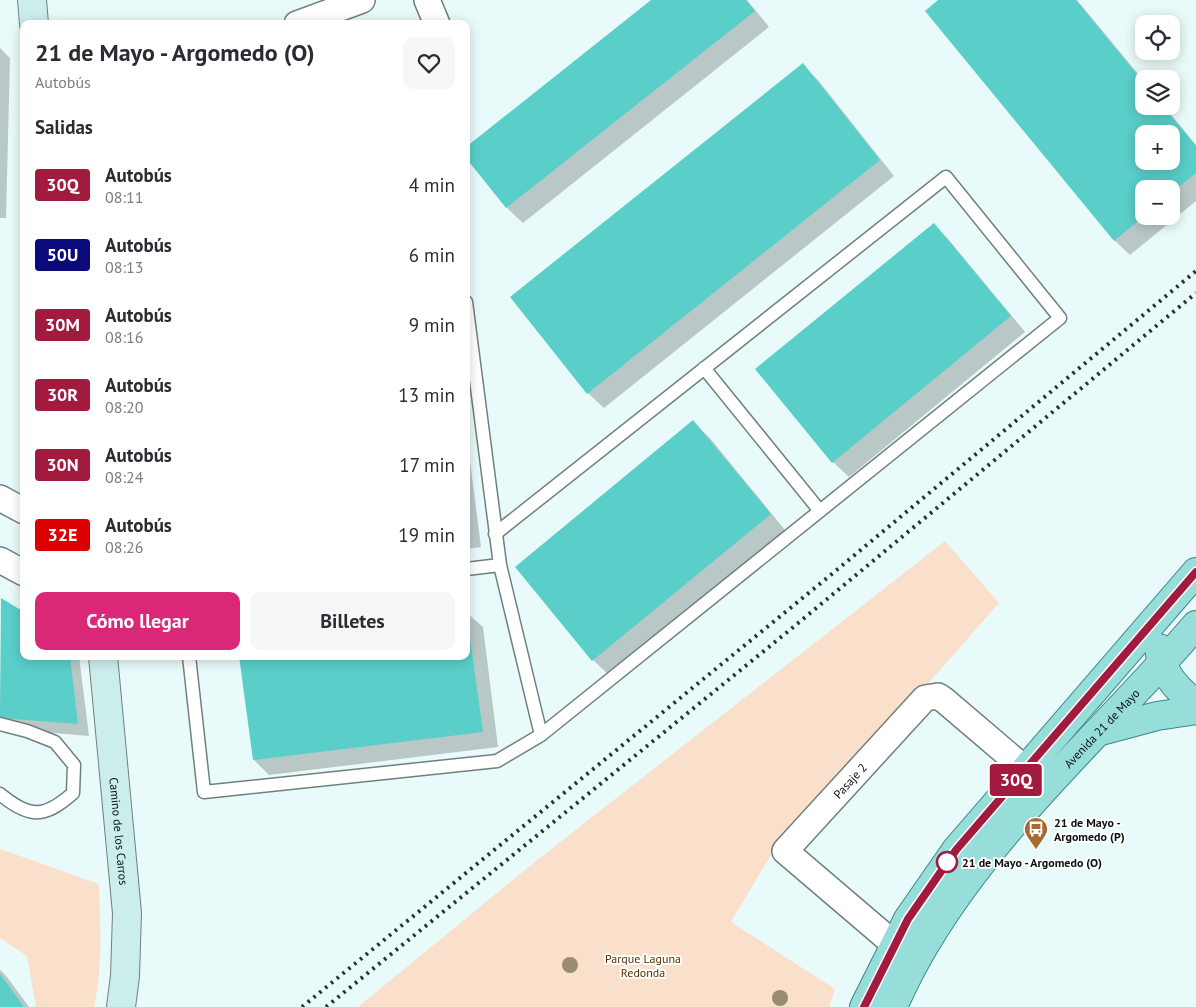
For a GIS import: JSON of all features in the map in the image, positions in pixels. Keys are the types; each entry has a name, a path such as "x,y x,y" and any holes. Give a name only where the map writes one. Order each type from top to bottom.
{"main road":[{"path":"32,0 34,20"},
{"path":"864,1007 894,944 917,905 956,850 1196,572"},
{"path":"1163,611 1159,641 1163,664 1178,688 1196,703"},
{"name":"Avenida 21 de Mayo","path":"893,1007 931,934 956,897 1010,830 1099,731 1163,664 1196,625"},
{"name":"Camino de los Carros","path":"103,660 127,913 126,968 121,1007"},
{"path":"1099,731 1157,716 1196,710"}],"street":[{"path":"307,20 362,0"},
{"path":"427,0 435,20"},
{"path":"0,560 20,571"},
{"name":"Pasaje 2","path":"894,944 785,851 925,698 938,696 944,700 1025,769"}],"lane":[{"path":"189,660 204,792 497,761 541,735 1060,318 946,177 495,534"},
{"path":"704,368 820,511"},
{"path":"470,370 500,566 541,735"},
{"path":"470,569 500,566"},
{"path":"0,724 27,731 55,742 74,765 74,793 56,808 38,813 15,807 0,794"}],"green space":[{"name":"Parque Laguna Redonda","path":"945,541 999,603 925,687 781,838 731,922 835,989 829,1007 358,1007 536,861"},
{"path":"0,849 99,884 100,961 94,1007 36,1007 27,956 0,938"}],"building":[{"path":"651,0 746,0 755,11 506,208 470,163 470,144"},
{"path":"938,0 1076,0 1135,72 1135,115 1170,115 1179,125 1135,125 1135,170 1180,170 1180,127 1196,146 1196,173 1180,186 1180,180 1135,180 1135,224 1114,241 925,11"},
{"path":"803,63 880,160 587,394 510,297"},
{"path":"934,223 1011,316 832,463 755,369"},
{"path":"693,420 771,514 592,661 515,567"},
{"path":"1,598 20,610 20,660 70,660 78,724 0,718"},
{"path":"470,637 483,732 253,760 240,660 470,660"},
{"path":"0,974 24,1007 0,1007"}],"railway":[{"path":"302,1007 827,578 1196,271"},
{"path":"326,1007 791,629 1196,293"}],"bus line":[{"name":"30Q","path":"864,1007 908,919 956,850 1196,572"}],"place":[{"name":"21 de Mayo - Argomedo (P)","path":"1036,850"},
{"name":"21 de Mayo - Argomedo (O)","path":"947,862"}]}
